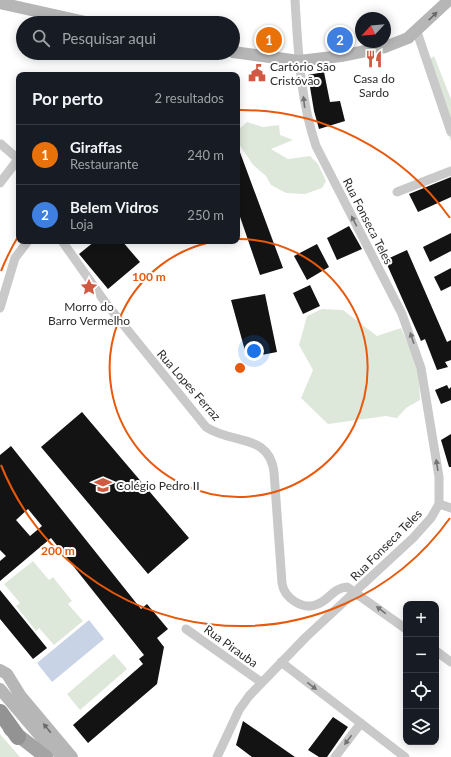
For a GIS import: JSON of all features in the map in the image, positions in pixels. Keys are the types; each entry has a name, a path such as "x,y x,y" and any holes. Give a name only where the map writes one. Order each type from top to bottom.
{"highway":[{"path":"0,712 18,736"}],"main road":[{"path":"0,720 46,757"},
{"path":"18,736 33,757"}],"street":[{"name":"Rua Fonseca Teles","path":"217,757 239,710 261,682 413,538 431,518 439,504 439,477 421,368 413,342 402,314 316,146 305,108 299,61 295,0"},
{"path":"240,53 299,61 341,56 385,47 408,38 417,32 449,0"},
{"path":"0,3 58,16"},
{"path":"417,32 451,132"},
{"path":"2,144 16,156"},
{"path":"0,183 16,163"},
{"path":"397,192 451,170"},
{"path":"0,308 15,258 26,244"},
{"name":"Rua Lopes Ferraz","path":"64,244 105,302 206,427 218,433 263,447 270,454 274,472 282,583 286,595 295,602 307,605 317,605 340,587 347,586 356,591"},
{"path":"439,504 451,508"},
{"path":"356,591 403,627"},
{"name":"Rua Pirauba","path":"186,628 261,682"},
{"path":"439,653 451,662"},
{"path":"281,662 405,757"},
{"path":"0,670 7,674 20,695 72,757"},
{"path":"0,689 44,741 64,757"},
{"path":"335,757 361,723"}],"green space":[{"path":"434,56 451,99 451,141 424,63"},
{"path":"247,122 263,127 279,125 280,135 293,140 271,149 288,159 310,156 318,164 326,181 322,188 305,194 286,193 271,185 266,176 253,165 240,146 240,128"},
{"path":"322,309 343,310 377,336 401,328 418,367 420,400 406,408 397,418 386,416 328,424 301,398 313,370 299,345 307,316"},
{"path":"33,561 49,580 53,577 72,601 68,604 83,621 54,645 39,628 36,631 16,606 20,603 4,584"},
{"path":"114,654 127,669 80,710 67,694"},
{"path":"0,734 20,757 0,757"}],"water":[{"path":"89,620 104,639 52,682 37,663"}],"building":[{"path":"324,72 330,102 340,101 345,121 319,129 314,111 308,75"},
{"path":"240,152 283,268 260,275 240,217"},
{"path":"451,177 451,197 418,212 409,194"},
{"path":"349,226 362,249 337,260 327,238"},
{"path":"451,233 451,251 430,262 423,247"},
{"path":"91,244 125,244 140,262 108,289 79,254"},
{"path":"317,244 329,267 307,280 294,256"},
{"path":"407,250 447,342 451,340 451,360 445,362 448,367 437,370 425,339 421,341 385,260"},
{"path":"451,268 451,286 441,291 434,277"},
{"path":"310,285 320,306 303,314 293,293"},
{"path":"265,294 277,352 247,358 231,300"},
{"path":"447,385 449,389 451,387 451,400 441,404 435,390"},
{"path":"82,412 189,538 148,574 41,447"},
{"path":"451,434 451,467 449,467 441,440"},
{"path":"11,446 141,609 147,604 168,629 157,638 164,647 157,684 88,743 73,725 143,664 139,659 144,655 51,538 0,581 0,561 6,556 0,550 0,455","holes":["28,509 42,526 30,536 16,520"]},
{"path":"0,590 47,648 33,659 0,619"},
{"path":"333,717 348,727 327,757 319,757 308,750"},
{"path":"243,721 295,757 252,757 236,745"}],"place":[{"name":"Giraffas","path":"269,40"},
{"name":"Belem Vidros","path":"340,40"},
{"name":"Casa do Sardo","path":"374,59"},
{"name":"Cartório São Cristóvão","path":"257,73"},
{"name":"Morro do Barro Vermelho","path":"89,287"},
{"name":"Colégio Pedro II","path":"103,485"}]}
